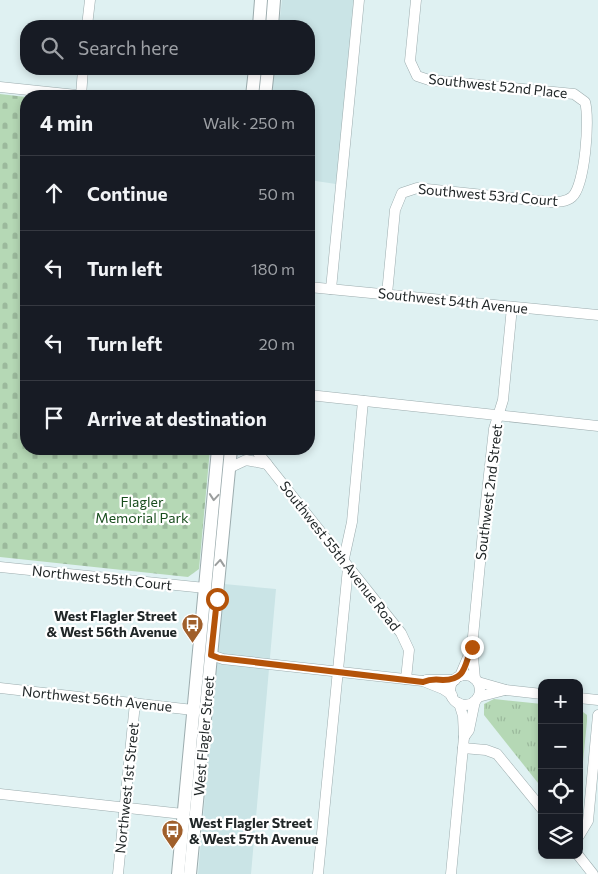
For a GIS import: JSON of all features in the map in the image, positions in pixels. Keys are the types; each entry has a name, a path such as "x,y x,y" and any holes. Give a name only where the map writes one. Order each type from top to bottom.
{"main road":[{"path":"259,20 261,0"},
{"path":"272,20 274,0"},
{"path":"253,90 255,75"},
{"path":"266,90 267,75"},
{"name":"West Flagler Street","path":"178,874 217,455"},
{"name":"West Flagler Street","path":"190,874 231,455"},
{"path":"201,632 211,655"},
{"path":"193,710 204,734"}],"street":[{"path":"88,20 90,0"},
{"path":"332,289 360,0"},
{"name":"Southwest 52nd Place","path":"416,0 410,57 410,65 415,73 429,80 564,93 582,98 586,106 587,119 580,183 574,195"},
{"path":"81,90 82,75"},
{"path":"0,87 27,90"},
{"name":"Southwest 53rd Court","path":"387,294 395,210 402,193 417,188 556,202 567,200 574,195"},
{"name":"Southwest 54th Avenue","path":"315,288 598,315"},
{"name":"Southwest 2nd Street","path":"477,680 472,647 494,429 503,400 512,307"},
{"path":"315,396 598,426"},
{"path":"318,874 363,401"},
{"name":"Southwest 55th Avenue Road","path":"259,455 405,639 409,650 406,680"},
{"path":"230,468 246,460 267,464"},
{"name":"Northwest 55th Court","path":"0,567 205,588"},
{"name":"Southwest 2nd Street","path":"458,678 472,647"},
{"path":"211,655 223,659 423,682 443,689 455,699 469,704 476,699 506,690"},
{"path":"423,682 429,679 469,676 506,690 538,694"},
{"path":"451,874 464,737 463,716 451,686 458,678"},
{"path":"464,737 469,730 480,690 477,680"},
{"name":"Northwest 56th Avenue","path":"0,688 193,710"},
{"path":"583,698 598,700"},
{"name":"Northwest 1st Street","path":"119,869 135,703"},
{"path":"583,829 588,821 598,715"},
{"path":"463,748 497,754 538,804"},
{"path":"0,794 183,814"},
{"path":"581,859 593,874"}],"shaded area":[{"path":"282,0 355,0 336,184 315,181 315,90 271,90 273,75 315,75 315,20 280,20"},
{"path":"224,584 276,589 251,874 198,874"}],"green space":[{"name":"Flagler Memorial Park","path":"0,94 20,96 20,455 209,455 199,569 188,577 0,557"},
{"path":"494,699 538,704 538,783 484,715 484,704"},
{"path":"583,712 587,715 583,762"}],"place":[{"name":"West Flagler Street & West 56th Avenue","path":"193,643"},
{"name":"West Flagler Street & West 57th Avenue","path":"173,850"}],"route":[{"path":"217,599 211,655 219,658 423,682 429,679 455,680 466,666 472,647"}]}
